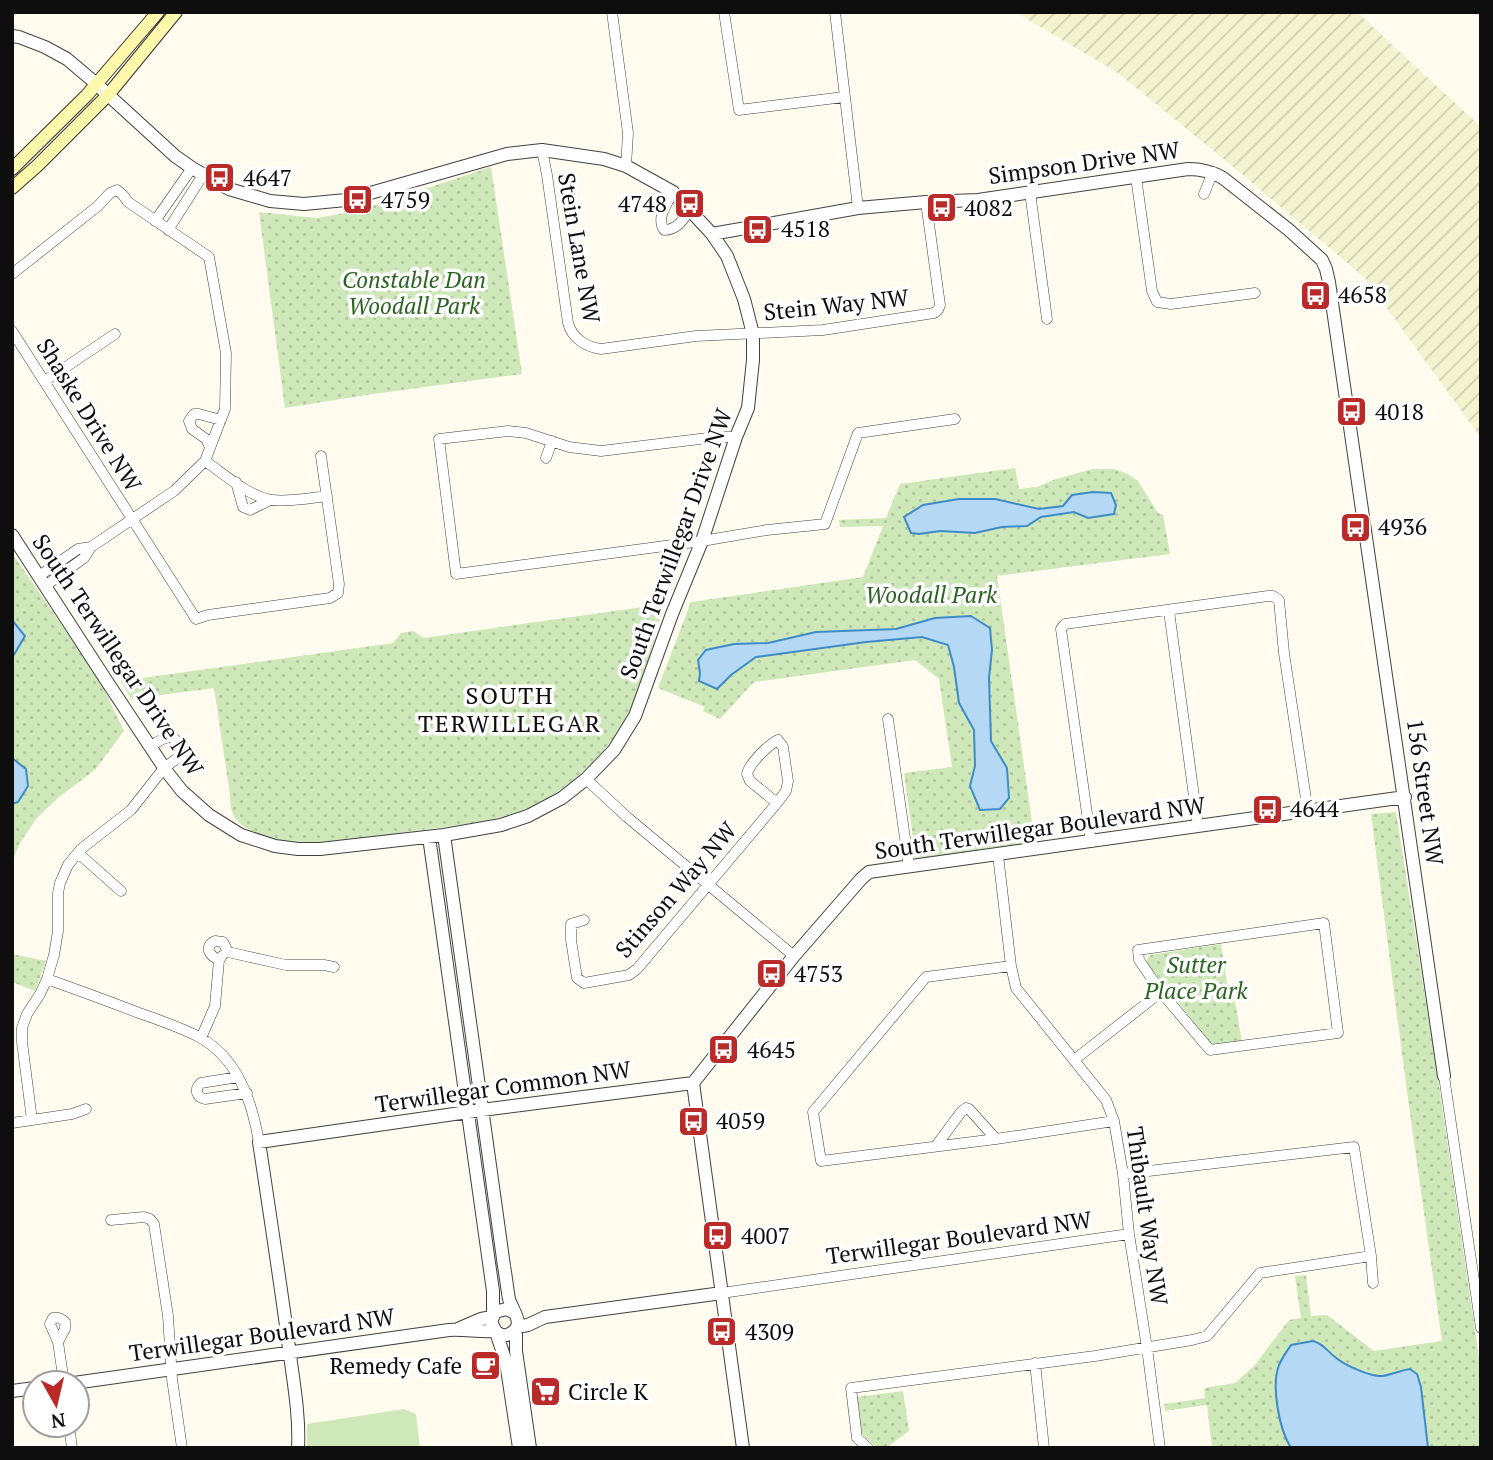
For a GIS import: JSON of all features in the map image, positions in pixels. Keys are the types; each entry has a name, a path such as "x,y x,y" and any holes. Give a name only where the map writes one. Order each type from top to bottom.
{"main road":[{"path":"12,169 97,85 158,12"},
{"path":"12,188 108,95 176,12"}],"street":[{"path":"612,12 628,133 626,166"},
{"path":"724,12 739,110 844,97"},
{"path":"835,12 858,208"},
{"name":"South Terwillegar Drive NW","path":"12,36 45,47 67,59 175,156 229,189 259,199 317,204 354,198 507,154 542,150 604,159 626,166 673,192 712,234 727,256 754,334 748,408 702,541 635,716 614,750 586,779 562,798 528,816 501,825 429,837 320,849 275,846 241,835 209,816 182,791 164,768 12,535"},
{"name":"Stein Lane NW","path":"542,150 568,323 574,337 601,349 696,336 754,334"},
{"path":"155,221 192,167"},
{"name":"Simpson Drive NW","path":"712,234 858,208 978,200 1195,169 1213,172 1223,178 1289,230 1324,263"},
{"name":"Simpson Drive NW","path":"1204,194 1213,172"},
{"path":"168,230 203,175"},
{"path":"1136,177 1152,291 1157,302 1171,304 1255,293"},
{"name":"Shaske Drive NW","path":"12,274 117,190 128,202 209,257 226,354 225,409 205,461 174,491 90,547 84,558 42,581"},
{"path":"673,192 661,215 661,226 664,230 680,225 690,210"},
{"path":"1030,192 1047,319"},
{"name":"Stein Way NW","path":"754,334 823,330 922,316 939,310 926,202"},
{"name":"156 Street NW","path":"1324,263 1330,288 1481,1328"},
{"name":"Shaske Drive NW","path":"12,331 132,519"},
{"path":"46,381 115,334"},
{"path":"210,447 206,439 192,429 189,421 194,414 220,420"},
{"path":"736,437 601,451 569,447 526,432 508,430 439,439 456,574 825,524 858,433 954,419"},
{"path":"546,458 552,441"},
{"path":"132,519 196,619 330,598 338,593 340,584 321,456"},
{"path":"205,461 255,495 270,500 327,496"},
{"path":"236,482 243,507 250,510 270,500"},
{"path":"1091,842 1060,629 1065,624 1268,596 1279,600 1284,653 1308,812"},
{"path":"1169,611 1198,826"},
{"path":"888,719 909,866"},
{"path":"33,1120 22,1028 47,979 58,931 60,883 68,865 78,853 131,810 164,768 179,757 177,740 173,737 158,740 151,747"},
{"name":"Stinson Way NW","path":"583,920 571,924 577,978 584,983 629,975 708,885 786,791 788,781 783,747 778,740 749,768 747,774 750,781 776,803"},
{"path":"586,779 794,956"},
{"name":"South Terwillegar Boulevard NW","path":"693,1083 794,956 864,875 873,871 1405,797"},
{"path":"444,835 504,1266 515,1321 516,1351 530,1448"},
{"path":"429,837 493,1291 494,1324 505,1356 519,1448"},
{"path":"78,853 121,891"},
{"name":"Thibault Way NW","path":"998,855 1016,988 1106,1100 1114,1121 1160,1448"},
{"path":"1324,923 1338,1033 1210,1050 1161,992 1139,960 1138,950 1324,923"},
{"path":"219,960 209,954 208,950 212,943 219,941 228,952 286,965 334,967"},
{"path":"201,1038 215,1006 219,960 228,952"},
{"path":"1011,966 926,977 813,1112 821,1161 1114,1121"},
{"path":"47,979 163,1021 201,1038 223,1057 238,1076 254,1115 274,1234 298,1429 298,1448"},
{"path":"1074,1060 1161,992"},
{"path":"238,1076 201,1083 197,1087 197,1094 205,1099 247,1093"},
{"path":"693,1083 743,1448"},
{"name":"Terwillegar Common NW","path":"259,1142 693,1083"},
{"path":"936,1146 966,1108 996,1139"},
{"path":"12,1123 72,1114 86,1109"},
{"path":"1123,1174 1354,1147 1373,1283"},
{"path":"111,1220 144,1217 154,1224 169,1327 171,1370 182,1448"},
{"name":"Terwillegar Boulevard NW","path":"515,1321 528,1325 545,1317 1129,1234"},
{"path":"868,1448 857,1438 851,1388 1147,1348 1207,1336 1255,1278 1264,1271 1371,1256"},
{"path":"494,1324 502,1309 506,1308 515,1321"},
{"path":"494,1324 506,1335 515,1321"},
{"name":"Terwillegar Boulevard NW","path":"91,1381 456,1329 483,1332 494,1324"},
{"path":"58,1342 62,1369"},
{"path":"1035,1363 1044,1448"}],"green space":[{"path":"1015,12 1357,12 1481,127 1481,438 1365,278 1118,73"},
{"name":"Constable Dan Woodall Park","path":"491,167 522,374 285,408 259,212 317,218 361,210"},
{"name":"Woodall Park","path":"1015,468 1019,489 1037,487 1093,469 1114,469 1128,474 1138,481 1158,513 1163,515 1170,554 997,576 1035,843 916,859 904,773 952,767 939,679 915,660 754,682 720,719 703,711 705,707 658,688 691,602 863,577 883,526 840,527 839,520 886,518 900,484"},
{"path":"12,553 99,679 124,731 95,770 59,797 36,819 20,843 12,862"},
{"path":"664,604 632,706 611,742 597,758 563,788 534,806 497,818 455,826 320,842 270,839 250,831 232,812 214,688 131,699 121,681 393,643 401,633 413,631 424,638"},
{"path":"1396,812 1481,1371 1481,1448 1212,1448 1207,1405 1165,1411 1164,1404 1205,1398 1204,1388 1235,1383 1254,1366 1289,1320 1301,1318 1295,1276 1306,1275 1311,1316 1327,1315 1374,1351 1442,1341 1371,814"},
{"name":"Sutter Place Park","path":"1221,944 1229,996 1234,996 1242,1042 1213,1046 1147,963 1147,959 1150,955"},
{"path":"12,954 46,961 35,991 12,982"},
{"path":"903,1391 909,1431 886,1448 877,1448 862,1434 857,1397"},
{"path":"404,1409 416,1414 420,1448 307,1448 307,1424"}],"water":[{"path":"1111,493 1116,505 1114,514 1088,518 1074,512 1041,517 1027,526 1002,527 975,533 940,531 919,534 911,533 904,517 923,505 959,499 995,499 1039,509 1063,506 1072,495"},
{"path":"971,616 990,628 991,741 1007,768 1009,798 1000,809 980,810 970,786 975,766 974,730 959,703 948,645 922,637 756,657 717,689 699,681 698,660 706,650 734,644 768,643 816,632 896,629 935,618"},
{"path":"12,620 25,636 12,658"},
{"path":"12,758 26,769 28,786 18,802 12,804"},
{"path":"1313,1341 1365,1373 1382,1376 1410,1369 1417,1374 1428,1448 1291,1448 1283,1430 1278,1407 1277,1374 1280,1362 1291,1345"}],"place":[{"name":"4647","path":"220,178"},
{"name":"4759","path":"358,200"},
{"name":"4748","path":"690,204"},
{"name":"4082","path":"941,208"},
{"name":"4518","path":"758,229"},
{"name":"4658","path":"1315,295"},
{"name":"4018","path":"1352,412"},
{"name":"4936","path":"1355,527"},
{"name":"4644","path":"1267,809"},
{"name":"4753","path":"771,974"},
{"name":"4645","path":"724,1050"},
{"name":"4059","path":"693,1121"},
{"name":"4007","path":"718,1236"},
{"name":"4309","path":"722,1332"},
{"name":"Remedy Cafe","path":"485,1366"},
{"name":"Circle K","path":"545,1392"}],"district":[{"name":"SOUTH TERWILLEGAR","path":"510,710"}]}
